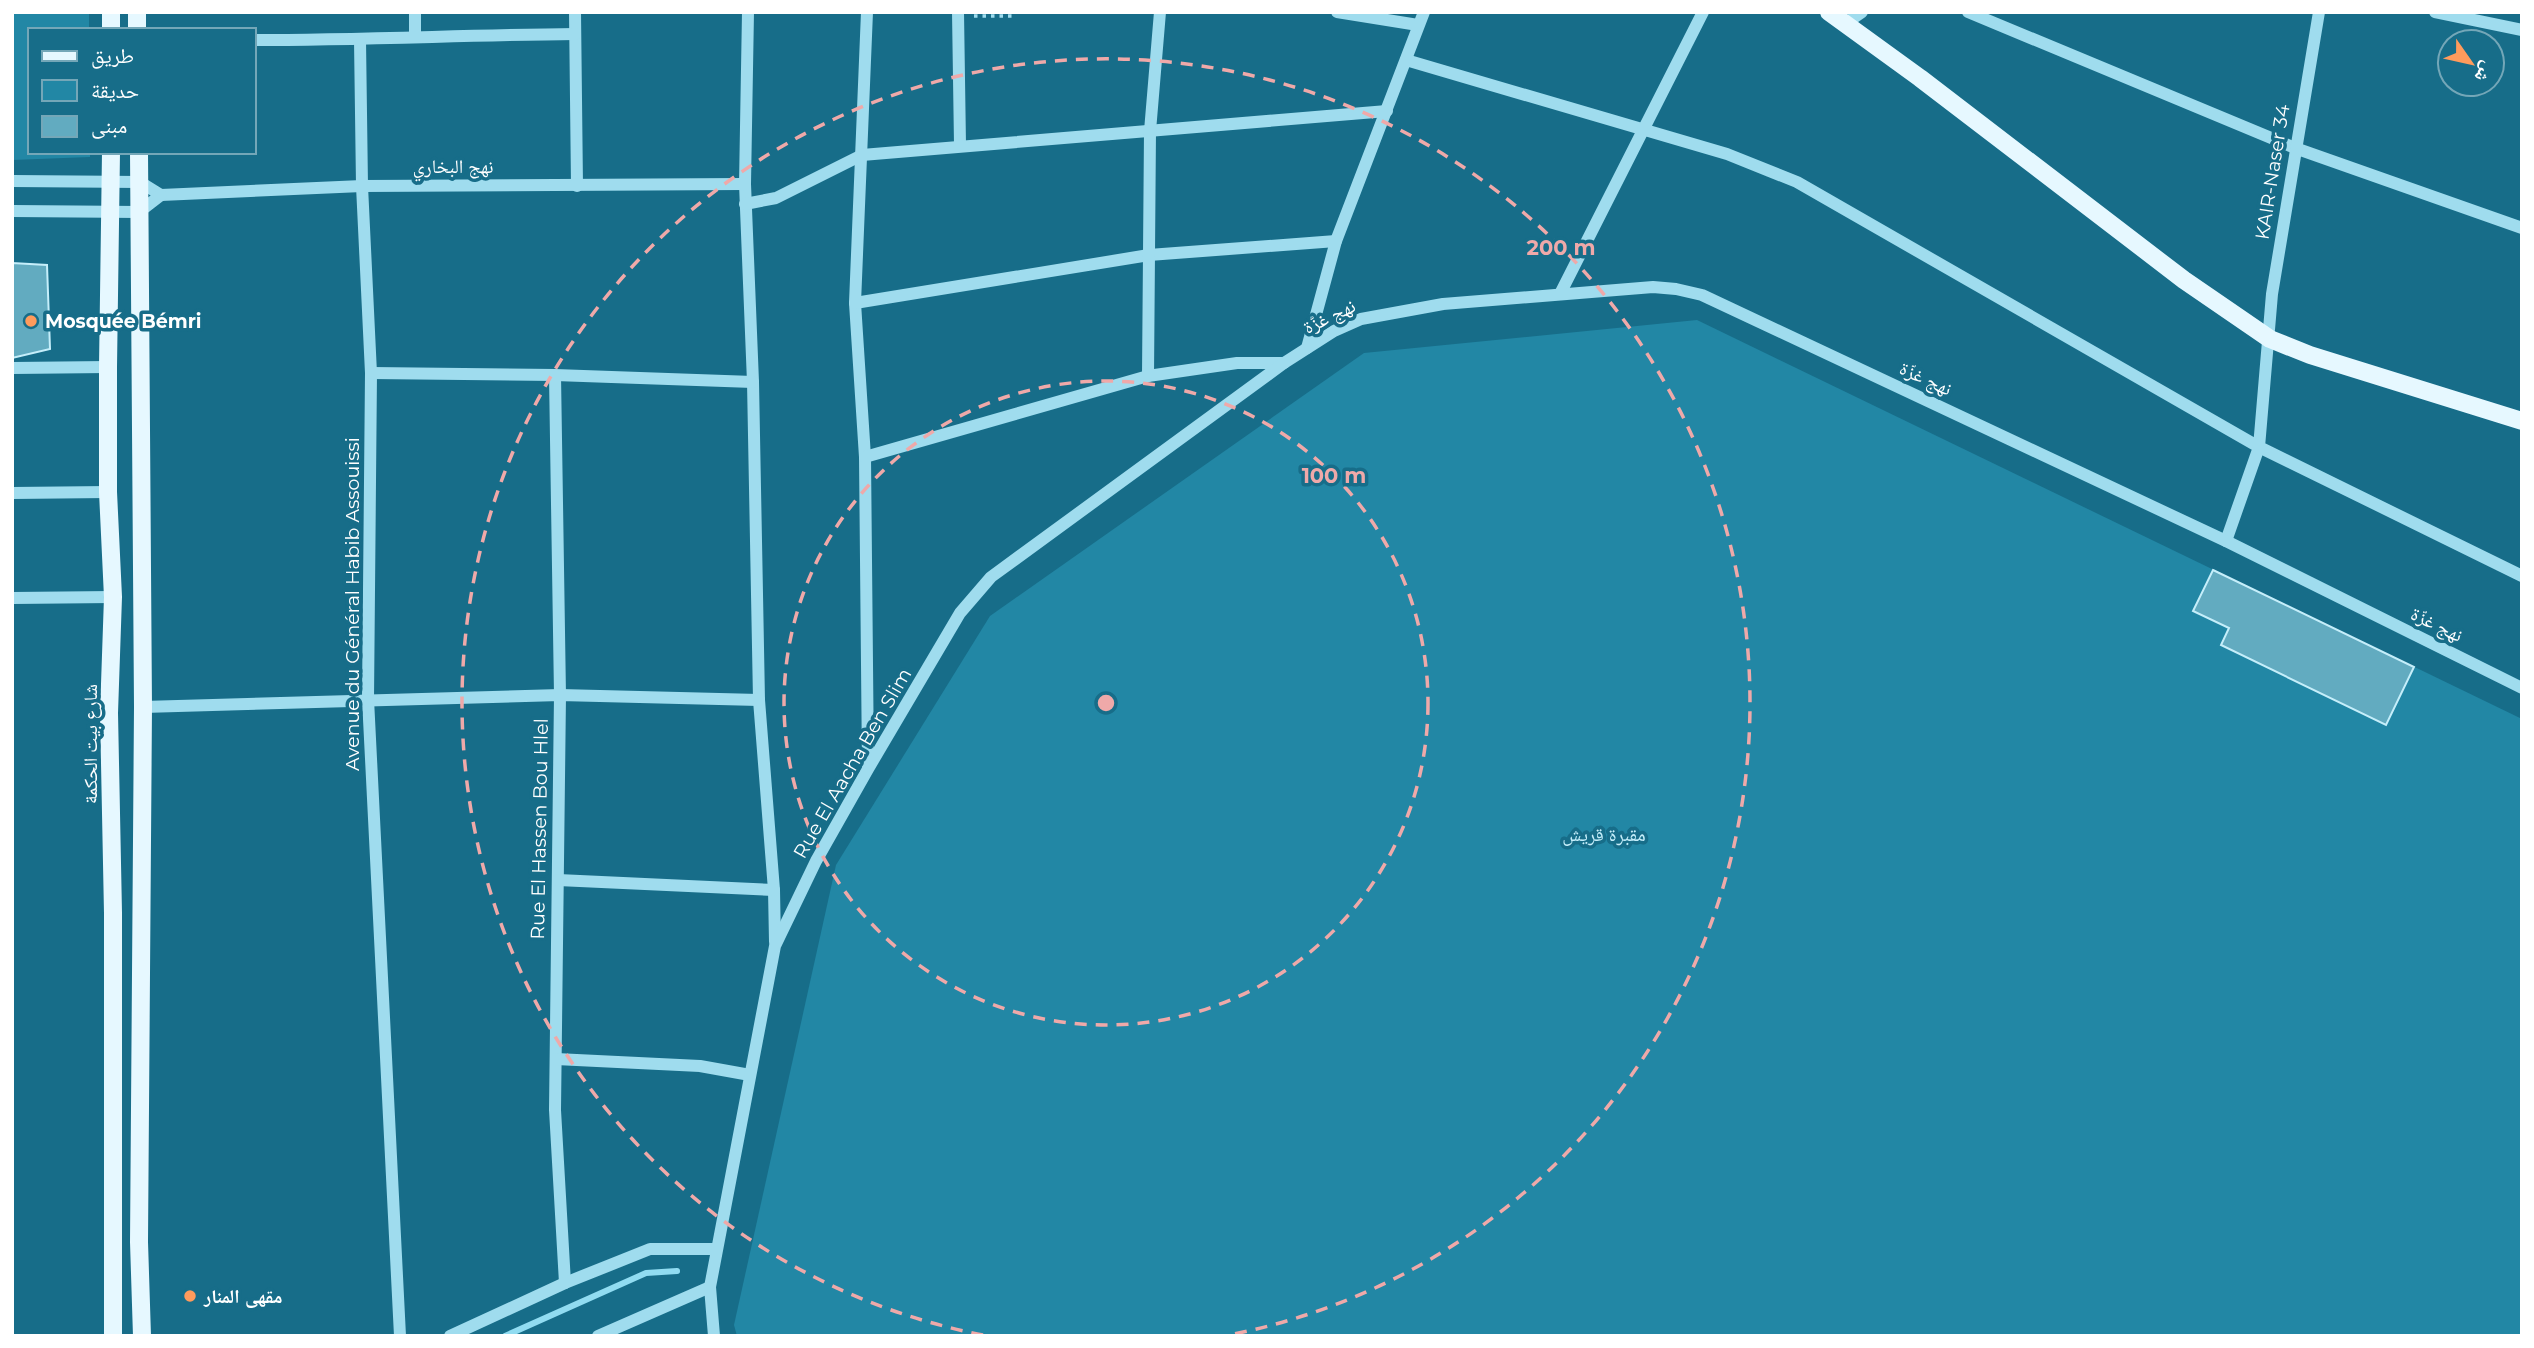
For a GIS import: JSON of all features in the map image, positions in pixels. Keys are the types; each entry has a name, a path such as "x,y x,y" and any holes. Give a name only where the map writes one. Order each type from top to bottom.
{"main road":[{"path":"1829,12 2184,280 2270,339 2310,355 2522,421"},
{"name":"شارع بيت الحكمة","path":"111,154 108,492 113,597 109,713 113,913 113,1336"},
{"path":"139,154 143,915 139,1242 142,1336"},
{"path":"113,913 143,915"},
{"path":"114,1243 139,1242"}],"street":[{"path":"415,12 415,36"},
{"path":"575,12 578,186"},
{"path":"748,12 745,184 754,382 759,700 774,890 775,946"},
{"path":"867,12 855,303 865,457 868,769"},
{"path":"1148,376 1150,131 1160,12"},
{"path":"1337,12 1418,25"},
{"path":"1307,348 1336,241 1424,12"},
{"path":"1560,294 1703,12"},
{"path":"1846,23 1862,12"},
{"path":"1968,12 2295,148 2522,228"},
{"name":"KAIR-Naser 34","path":"2226,541 2259,447 2272,294 2319,12"},
{"path":"2435,12 2522,30"},
{"path":"958,14 960,145"},
{"path":"256,40 575,34"},
{"name":"Avenue du Général Habib Assouissi","path":"360,40 362,186 371,373 368,699 400,1336"},
{"path":"1406,60 1727,154 1797,182 2259,447 2522,576"},
{"path":"746,204 776,198 862,155 1387,111"},
{"path":"12,181 140,182 161,195 139,212 12,211"},
{"name":"نهج البخاري","path":"161,195 362,186 745,184"},
{"path":"855,303 1149,255 1336,241"},
{"name":"نهج غزّة","path":"1284,363 1334,331 1361,319 1406,309 1653,287 1702,295 2226,541 2522,688"},
{"path":"865,457 1148,376 1237,363 1284,363"},
{"name":"Rue El Aacha Ben Slim","path":"714,1336 710,1287 775,946 816,861 868,769 960,613 991,577 1035,542 1284,363"},
{"path":"12,369 108,367"},
{"path":"371,373 555,375 754,382"},
{"name":"Rue El Hassen Bou Hlel","path":"555,375 560,695 555,1110 565,1283"},
{"path":"12,493 108,492"},
{"path":"12,598 113,597"},
{"path":"143,706 560,695 759,700"},
{"path":"558,880 774,890"},
{"path":"556,1059 700,1066 750,1075"},
{"path":"450,1336 565,1283 650,1249 716,1249"},
{"path":"598,1336 710,1287"}],"path":[{"path":"958,14 1012,16"}],"green space":[{"path":"12,12 89,12 89,28 28,28 28,154 90,154 90,157 12,160"},
{"name":"مقبرة قريش","path":"1697,320 2522,719 2522,1336 737,1336 734,1325 836,865 990,616 1364,353"}],"building":[{"name":"Mosquée Bémri","path":"12,263 47,265 50,349 12,358"},
{"path":"2213,570 2414,667 2386,725 2221,645 2229,628 2193,611"}],"waterway":[{"path":"505,1336 646,1273 677,1271"}],"place":[{"name":"Mosquée Bémri","path":"31,321"},
{"name":"مقهى المنار","path":"190,1296"}]}
